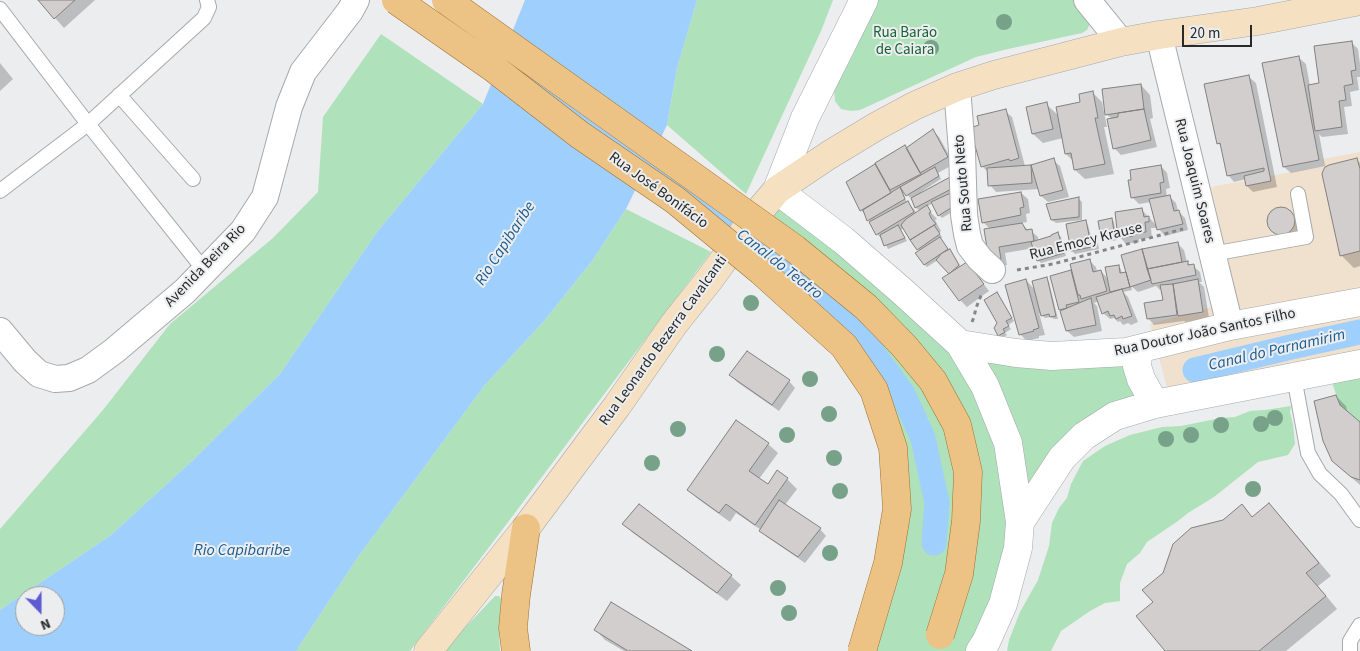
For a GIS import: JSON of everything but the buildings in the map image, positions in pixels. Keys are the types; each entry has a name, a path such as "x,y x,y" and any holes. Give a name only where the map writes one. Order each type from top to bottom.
{"main road":[{"name":"Rua José Bonifácio","path":"396,0 492,68 580,135 675,200 761,271 844,346 874,390 893,448 898,509 888,563 862,651"},
{"path":"446,0 795,249 866,307 904,346 933,381 957,425 968,472 966,521 959,574 937,643"},
{"name":"Rua Leonardo Bezerra Cavalcanti","path":"428,651 526,528 749,223 777,190 829,155 914,106 957,87 994,75 1121,42 1280,8 1360,1"},
{"path":"516,651 513,628 515,603 526,528"}],"street":[{"path":"864,0 805,118 777,190 843,240 960,344 985,386 1008,443 1020,522 1018,548 1003,604 985,648"},
{"path":"1087,0 1121,42"},
{"name":"Avenida Beira Rio","path":"0,332 39,374 55,379 69,378 88,370 114,351 185,291 243,231 266,197 289,107 302,72 347,4"},
{"name":"Rua Joaquim Soares","path":"1159,35 1230,326"},
{"name":"Rua Souto Neto","path":"957,87 964,215 967,234 970,246 992,270"},
{"name":"Rua Doutor João Santos Filho","path":"960,344 1016,353 1052,356 1118,353 1230,326 1360,302"},
{"path":"1140,349 1137,366 1141,379 1155,404"},
{"path":"1020,522 1062,458 1084,436 1114,416 1155,404 1360,364"}],"lane":[{"path":"0,191 88,124 204,18 209,6 207,0"},
{"path":"0,9 88,124 205,271"},
{"path":"119,95 193,179"},
{"path":"1212,254 1306,237 1298,194"},
{"path":"1294,377 1308,453 1320,474 1341,494 1360,520"},
{"path":"1350,651 1350,641 1360,625"}],"path":[{"name":"Rua Emocy Krause","path":"992,270 1021,269 1052,264 1204,223"},
{"path":"960,344 974,317 992,270"}],"shaded area":[{"path":"1360,152 1360,374 1174,414 1150,324 1237,300 1211,187 1324,166 1323,159"}],"green space":[{"path":"697,0 833,0 821,31 746,194 667,125 677,68"},
{"name":"Rua Barão de Caiara","path":"878,0 1079,0 1091,22 1087,30 1082,33 976,57 860,110 841,109 835,101 834,90 853,55"},
{"path":"381,34 483,104 377,232 280,374 192,461 111,535 36,586 15,586 15,600 0,610 0,529 103,410 170,324 273,238 318,192 323,117"},
{"path":"777,190 960,344 1126,352 1144,406 1114,416 1020,522 988,651 862,651 897,509 874,390 743,256"},
{"path":"626,209 711,252 410,651 296,651 358,557 484,386 544,321 592,261"},
{"path":"1360,374 1360,422 1340,405 1331,380"},
{"path":"1291,406 1290,412 1295,444 1288,455 1258,462 1214,497 1147,542 1140,553 1127,564 1120,583 1120,601 1105,603 1061,631 1051,651 1007,651 1009,640 1020,612 1038,580 1049,546 1052,523 1059,508 1067,498 1071,484 1083,461 1105,446 1130,435 1162,427 1181,426 1235,417 1250,411"},
{"path":"495,596 499,596 501,599 500,651 445,651 458,635"}],"water":[{"name":"Rio Capibaribe","path":"525,0 697,0 677,68 667,125 626,209 592,261 544,321 484,386 358,557 296,651 0,651 0,610 15,600 15,636 65,636 65,586 36,586 111,535 192,461 280,374 377,232 483,104"}],"waterway":[{"name":"Canal do Teatro","path":"635,149 741,236 810,284 863,339 903,394 923,438 937,503 934,543"},
{"name":"Canal do Parnamirim","path":"1195,370 1360,332"}]}
